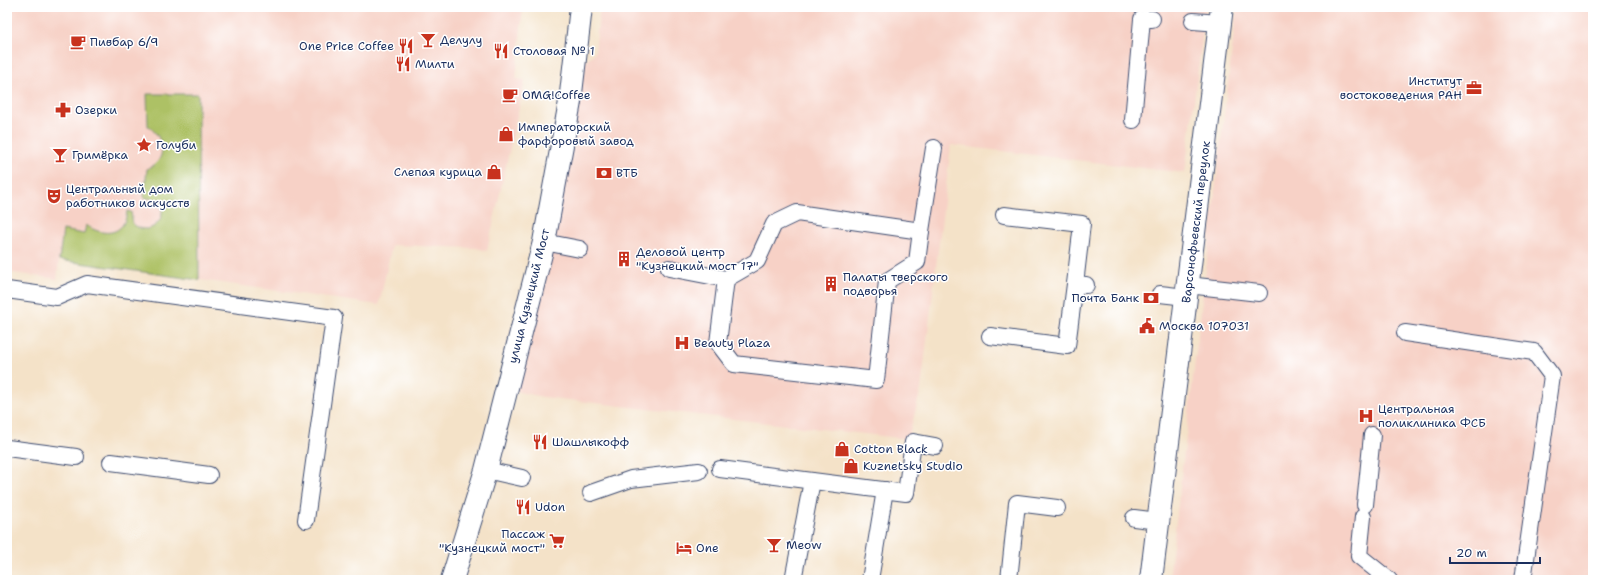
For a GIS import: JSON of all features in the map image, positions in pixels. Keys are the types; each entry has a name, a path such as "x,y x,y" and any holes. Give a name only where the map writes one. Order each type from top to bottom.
{"street":[{"name":"улица Кузнецкий Мост","path":"452,580 486,470 544,242 570,102 581,7"},
{"name":"Варсонофьевский переулок","path":"1151,580 1221,15"}],"lane":[{"path":"1192,21 1221,15"},
{"path":"1133,120 1142,19 1152,19"},
{"path":"726,279 718,343 734,364 876,380 887,281 917,262 934,148"},
{"path":"669,268 726,279 756,261 774,224 797,213 921,232"},
{"path":"990,336 1067,346 1081,284 1082,224 1004,215"},
{"path":"544,242 580,249"},
{"path":"7,290 56,297 87,284 334,318 306,520"},
{"path":"1160,294 1187,291 1259,294"},
{"path":"1405,333 1534,352 1552,376 1523,580"},
{"path":"1372,435 1359,556 1389,580"},
{"path":"720,469 906,493 914,442 935,446"},
{"path":"7,448 76,457"},
{"path":"111,462 209,475"},
{"path":"486,470 522,478"},
{"path":"591,493 631,479 699,471"},
{"path":"793,580 812,481"},
{"path":"870,580 885,490"},
{"path":"1009,580 1018,503 1057,508"},
{"path":"1134,518 1158,521"}],"shaded area":[{"path":"7,7 523,7 516,79 525,80 487,251 476,248 392,245 379,305 59,260 57,279 7,272"},
{"path":"600,7 1206,7 1185,173 951,145 921,389 908,439 543,397 515,391 585,62 595,53"},
{"path":"1237,7 1593,7 1593,580 1169,580"}],"green space":[{"path":"147,94 198,94 199,280 59,260 63,230 84,234 86,225 99,231 112,232 118,230 122,225 127,211 131,212 133,224 142,229 150,228 156,225 161,218 162,212 160,205 155,200 144,198 147,169 159,160 162,148 158,136 148,126"}],"place":[{"name":"Делулу","path":"428,40"},
{"name":"Пивбар 6/9","path":"78,42"},
{"name":"One Price Coffee","path":"406,46"},
{"name":"Столовая № 1","path":"501,51"},
{"name":"Милти","path":"403,64"},
{"name":"Институт востоковедения РАН","path":"1474,88"},
{"name":"OMG!Coffee","path":"510,95"},
{"name":"Озерки","path":"63,110"},
{"name":"Императорский фарфоровый завод","path":"506,134"},
{"name":"Голуби","path":"144,145"},
{"name":"Гримёрка","path":"60,155"},
{"name":"Слепая курица","path":"494,172"},
{"name":"ВТБ","path":"604,173"},
{"name":"Центральный дом работников искусств","path":"54,196"},
{"name":"Деловой центр \"Кузнецкий мост 17\"","path":"624,259"},
{"name":"Палаты тверского подворья","path":"831,284"},
{"name":"Почта Банк","path":"1151,298"},
{"name":"Москва 107031","path":"1147,326"},
{"name":"Beauty Plaza","path":"682,343"},
{"name":"Центральная поликлиника ФСБ","path":"1366,416"},
{"name":"Шашлыкофф","path":"540,442"},
{"name":"Cotton Black","path":"842,449"},
{"name":"Kuznetsky Studio","path":"851,466"},
{"name":"Udon","path":"523,507"},
{"name":"Пассаж \"Кузнецкий мост\"","path":"557,541"},
{"name":"Meow","path":"774,545"},
{"name":"One","path":"684,548"}]}
